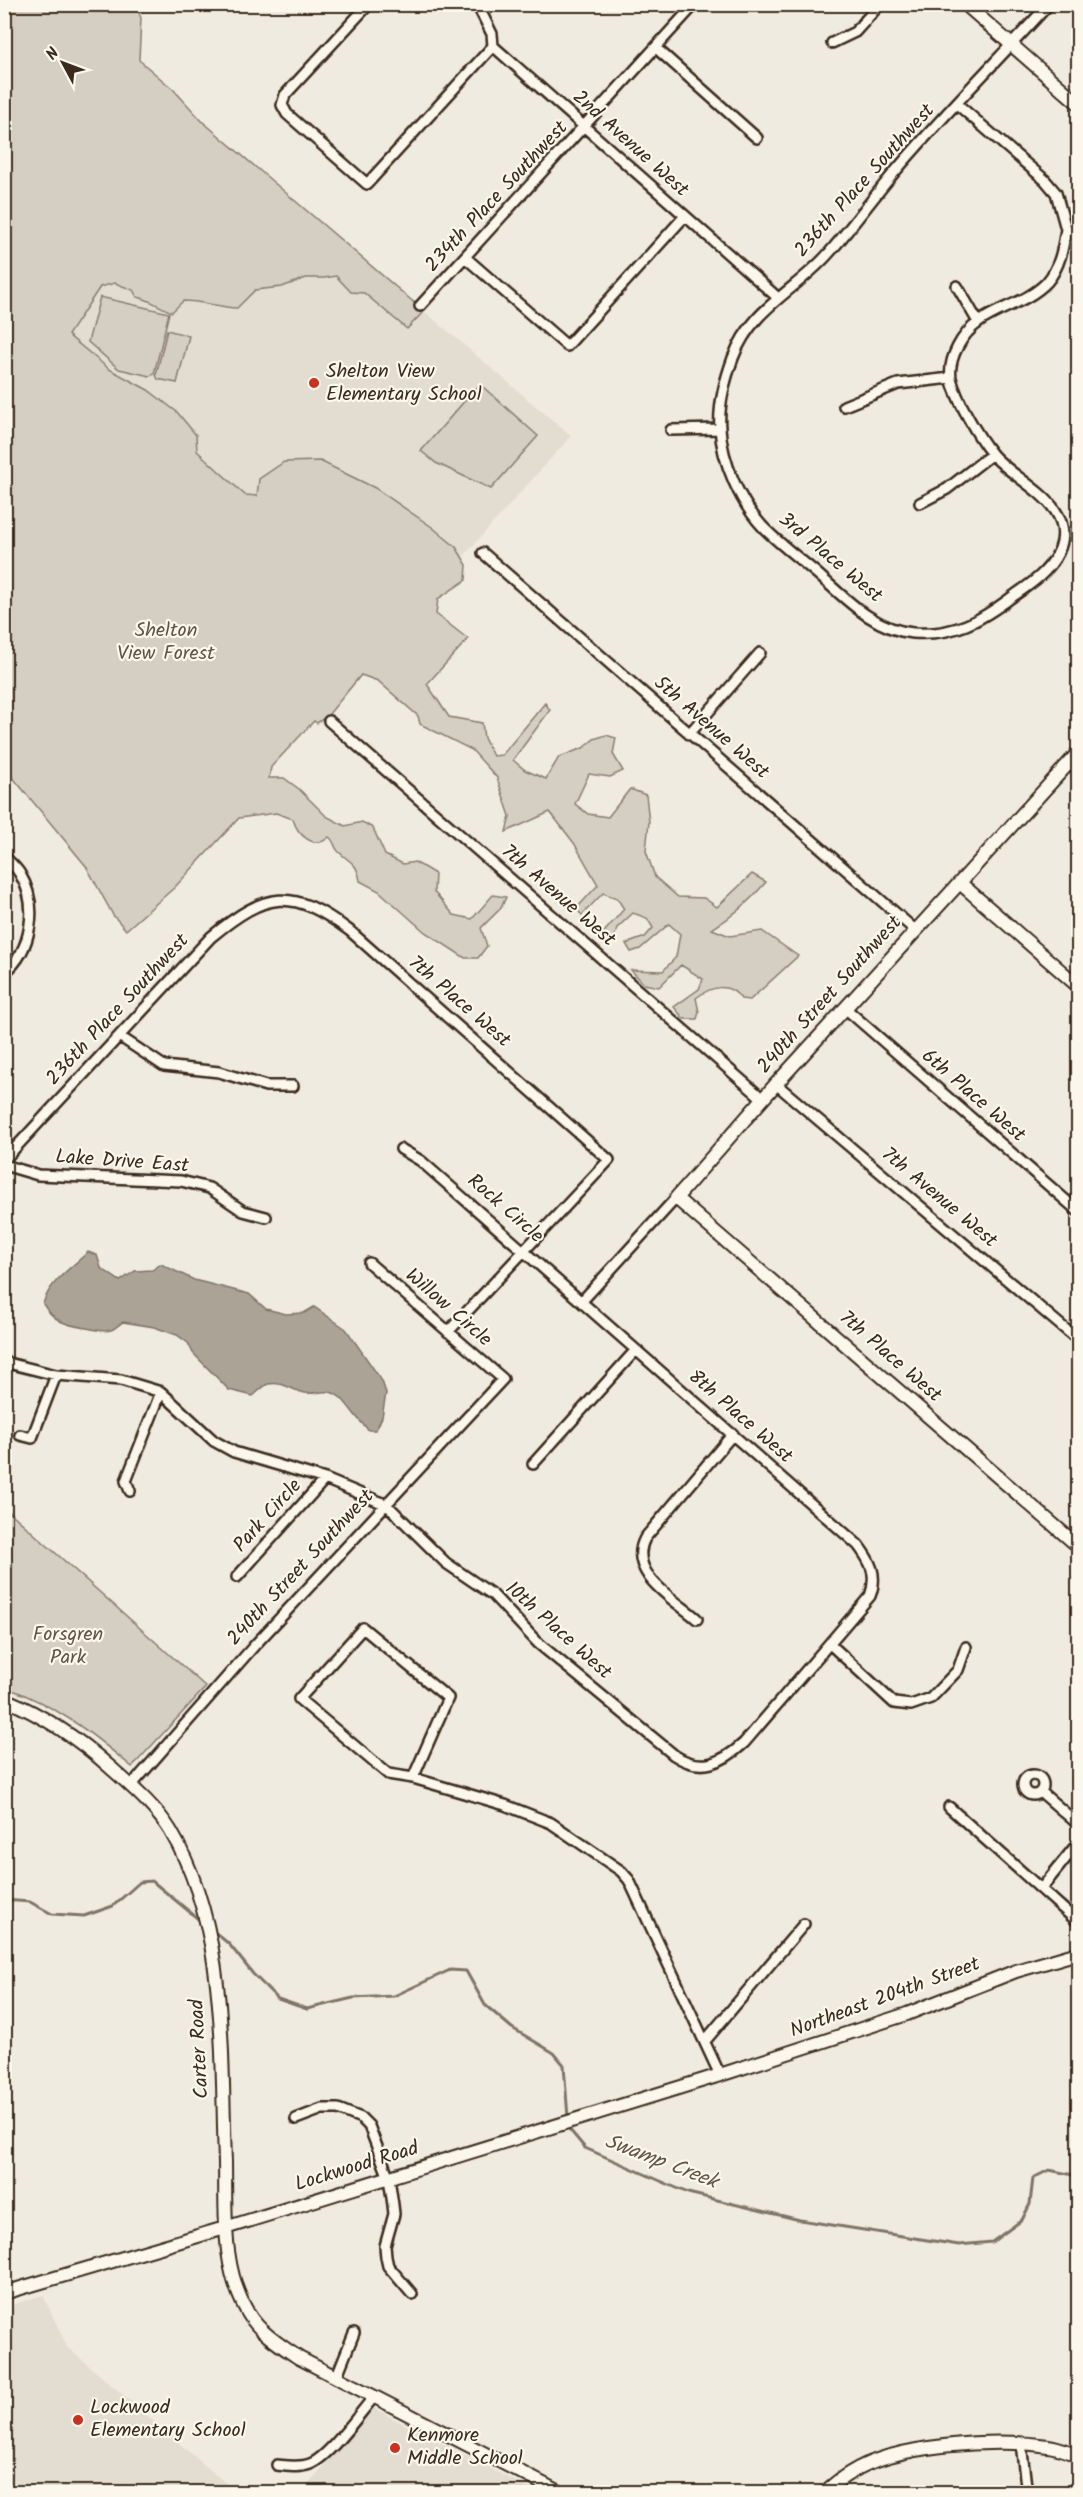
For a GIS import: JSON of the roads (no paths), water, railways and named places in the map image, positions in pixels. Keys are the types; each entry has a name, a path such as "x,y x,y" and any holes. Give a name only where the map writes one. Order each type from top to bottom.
{"street":[{"path":"369,4 285,95 282,105 287,114 367,184 493,46 492,34 477,4"},
{"name":"234th Place Southwest","path":"420,306 695,4"},
{"path":"832,43 855,32 880,4"},
{"path":"965,4 1078,104"},
{"name":"236th Place Southwest","path":"749,509 736,487 724,453 720,429 722,396 734,355 753,325 777,297 827,256 894,173 1049,4"},
{"name":"2nd Avenue West","path":"493,46 777,297"},
{"path":"656,48 757,138"},
{"path":"920,503 947,489 992,454 958,398 951,378 953,355 978,322 1019,301 1048,280 1063,252 1066,229 1056,194 1046,180 957,104"},
{"path":"466,258 567,346 684,217"},
{"path":"1066,229 1078,230"},
{"path":"957,286 978,322"},
{"path":"844,406 898,384 951,378"},
{"path":"671,430 720,429"},
{"name":"3rd Place West","path":"749,509 763,526 861,612 885,625 909,633 937,633 962,628 995,610 1040,577 1060,550 1062,527 1051,504 992,454"},
{"name":"5th Avenue West","path":"483,553 915,930"},
{"path":"689,734 760,653"},
{"name":"7th Avenue West","path":"329,721 763,1099"},
{"name":"240th Street Southwest","path":"582,1301 915,930 1078,753"},
{"path":"4,856 21,874 30,903 31,926 23,952 4,974"},
{"path":"960,882 1078,986"},
{"name":"7th Place West","path":"271,901 290,900 308,904 350,931 609,1160 524,1250"},
{"name":"236th Place Southwest","path":"4,1160 211,937 233,919 252,908 271,901"},
{"name":"6th Place West","path":"845,1008 1078,1211"},
{"path":"119,1036 164,1066 219,1072 266,1086 293,1086"},
{"name":"7th Avenue West","path":"776,1084 1078,1340"},
{"name":"Rock Circle","path":"401,1149 421,1161 582,1301"},
{"name":"Lake Drive East","path":"4,1165 38,1175 181,1181 209,1188 243,1211 266,1217"},
{"name":"7th Place West","path":"676,1198 1078,1546"},
{"path":"448,1332 524,1250"},
{"name":"Willow Circle","path":"369,1263 503,1379"},
{"name":"8th Place West","path":"582,1301 635,1351 858,1545 871,1562 874,1584 870,1596 830,1644"},
{"path":"533,1464 635,1351"},
{"path":"4,1362 56,1376 121,1380 161,1392 214,1442 234,1452 325,1479 387,1505"},
{"path":"20,1435 32,1438 56,1376"},
{"name":"240th Street Southwest","path":"131,1786 254,1646 503,1379"},
{"path":"130,1491 126,1481 161,1392"},
{"path":"697,1619 647,1576 641,1563 639,1549 645,1538 733,1434"},
{"name":"Park Circle","path":"237,1577 325,1479"},
{"name":"10th Place West","path":"387,1505 446,1563 493,1595 538,1643 684,1762 696,1765 714,1763 730,1755 744,1743 830,1644"},
{"path":"413,1778 447,1698 363,1628 298,1699 388,1774 413,1778 505,1805 551,1823 608,1860 629,1880 720,2075"},
{"path":"830,1644 894,1703 911,1704 931,1698 958,1670 966,1647"},
{"name":"Carter Road","path":"4,1699 50,1720 74,1737 131,1786 169,1829 189,1865 203,1902 214,1957 221,2053 225,2228 228,2255 238,2293 249,2315 280,2346 373,2398 559,2493"},
{"path":"1041,1792 1078,1824"},
{"path":"949,1807 1078,1922"},
{"path":"1041,1889 1078,1843"},
{"path":"705,2041 804,1924"},
{"name":"Northeast 204th Street","path":"720,2075 907,2014 1016,1971 1078,1953"},
{"name":"Lockwood Road","path":"4,2293 390,2178 720,2075"},
{"path":"296,2119 322,2109 338,2109 361,2118 369,2126 390,2178 394,2214 385,2246 388,2266 412,2294"},
{"path":"336,2378 354,2333"},
{"path":"277,2465 294,2467 310,2464 322,2457 373,2398"},
{"path":"825,2493 851,2472 898,2454 960,2445 1021,2443 1051,2446 1078,2455"},
{"path":"1021,2443 1026,2486 1023,2493"}],"waterway":[{"name":"Swamp Creek","path":"4,1900 30,1902 52,1914 84,1916 113,1906 140,1882 152,1881 202,1922"},
{"name":"Swamp Creek","path":"212,1930 229,1944 253,1974 278,1999 307,2009 353,1998 394,1996 450,1970 466,1971 485,2005 512,2028 554,2053 564,2065 568,2118"},
{"name":"Swamp Creek","path":"569,2125 569,2129 585,2148 688,2193 800,2220 959,2245 992,2242 1022,2220 1030,2204 1033,2178 1049,2170 1078,2176"}],"place":[{"name":"Shelton View Elementary School","path":"314,383"},
{"name":"Lockwood Elementary School","path":"78,2420"},
{"name":"Kenmore Middle School","path":"395,2448"}],"park label":[{"name":"Shelton View Forest","path":"166,642"},
{"name":"Forsgren Park","path":"68,1646"}]}
